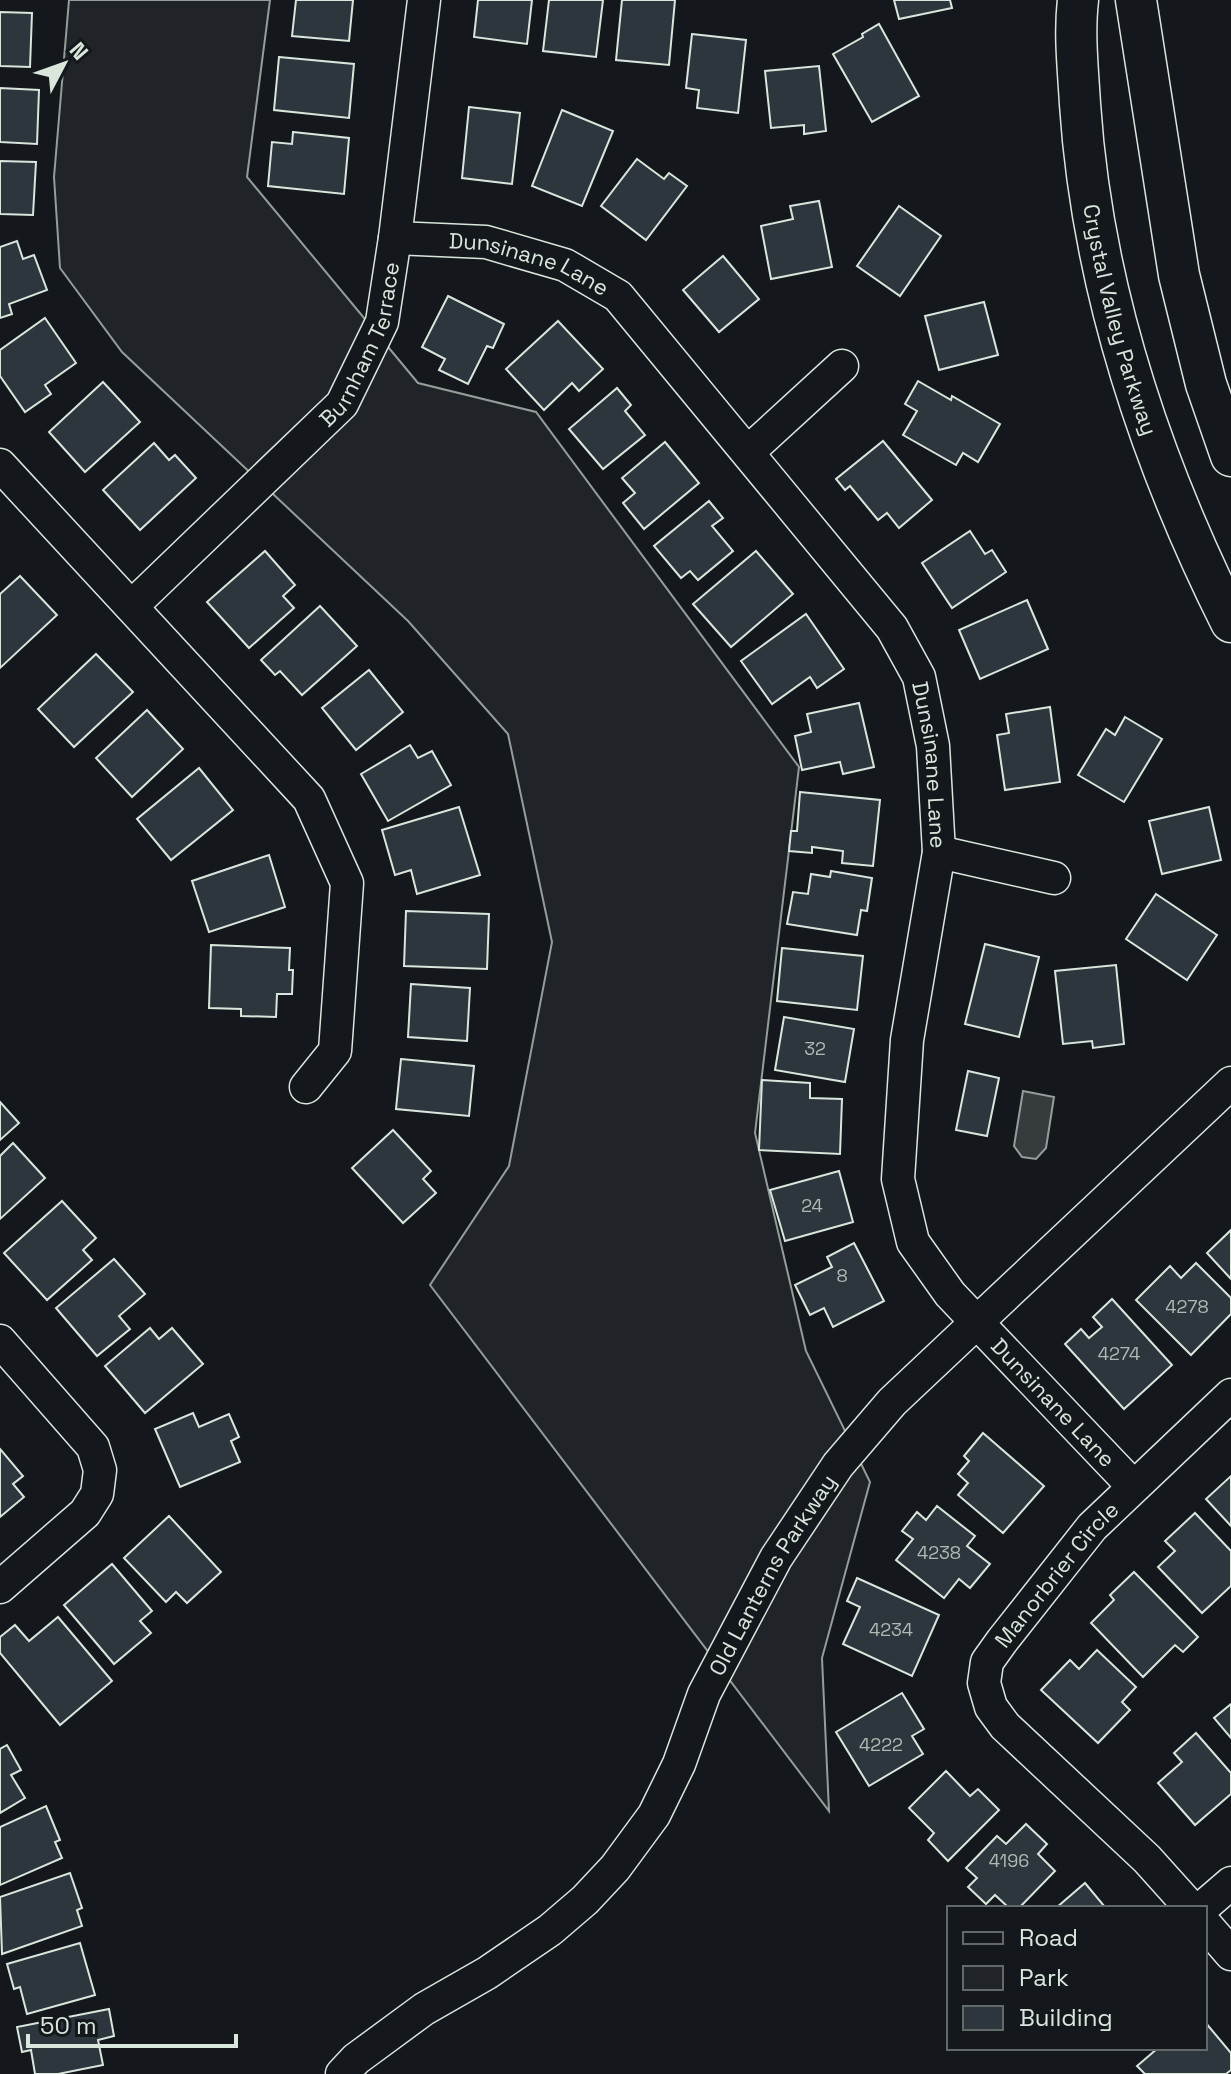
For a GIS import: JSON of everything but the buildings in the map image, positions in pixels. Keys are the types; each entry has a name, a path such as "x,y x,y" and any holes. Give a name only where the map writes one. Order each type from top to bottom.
{"main road":[{"name":"Crystal Valley Parkway","path":"1078,0 1078,63 1084,147 1106,284 1123,350 1167,478 1197,555 1231,622"},
{"path":"1136,0 1179,275 1206,384 1231,456"}],"street":[{"name":"Burnham Terrace","path":"132,606 342,404 382,322 424,0"},
{"name":"Dunsinane Lane","path":"395,238 486,242 565,265 618,296 892,628 919,677 933,746 939,852 907,1040 898,1179 913,1242 950,1294 1133,1486"},
{"path":"748,452 842,366"},
{"path":"0,465 309,799 347,883 335,1051 306,1087"},
{"path":"939,852 1054,878"},
{"name":"Old Lanterns Parkway","path":"342,2074 356,2059 424,2009 487,1973 550,1930 585,1900 615,1868 654,1815 679,1764 704,1694 776,1558 838,1465 892,1402 1231,1083"},
{"path":"0,1341 93,1447 100,1470 97,1494 85,1513 0,1587"},
{"name":"Manorbrier Circle","path":"1189,1906 1147,1859 1005,1726 991,1707 984,1683 987,1662 1092,1527 1231,1395"},
{"path":"1204,1906 1231,1883"},
{"path":"1207,1926 1231,1954"}],"green space":[{"path":"69,0 270,0 247,177 418,383 536,412 799,767 755,1133 806,1351 870,1482 822,1658 829,1811 430,1285 509,1166 552,942 508,734 408,621 122,352 60,268 54,177"}],"shaded area":[{"path":"1023,1091 1054,1097 1046,1148 1036,1159 1022,1157 1014,1146"}]}
